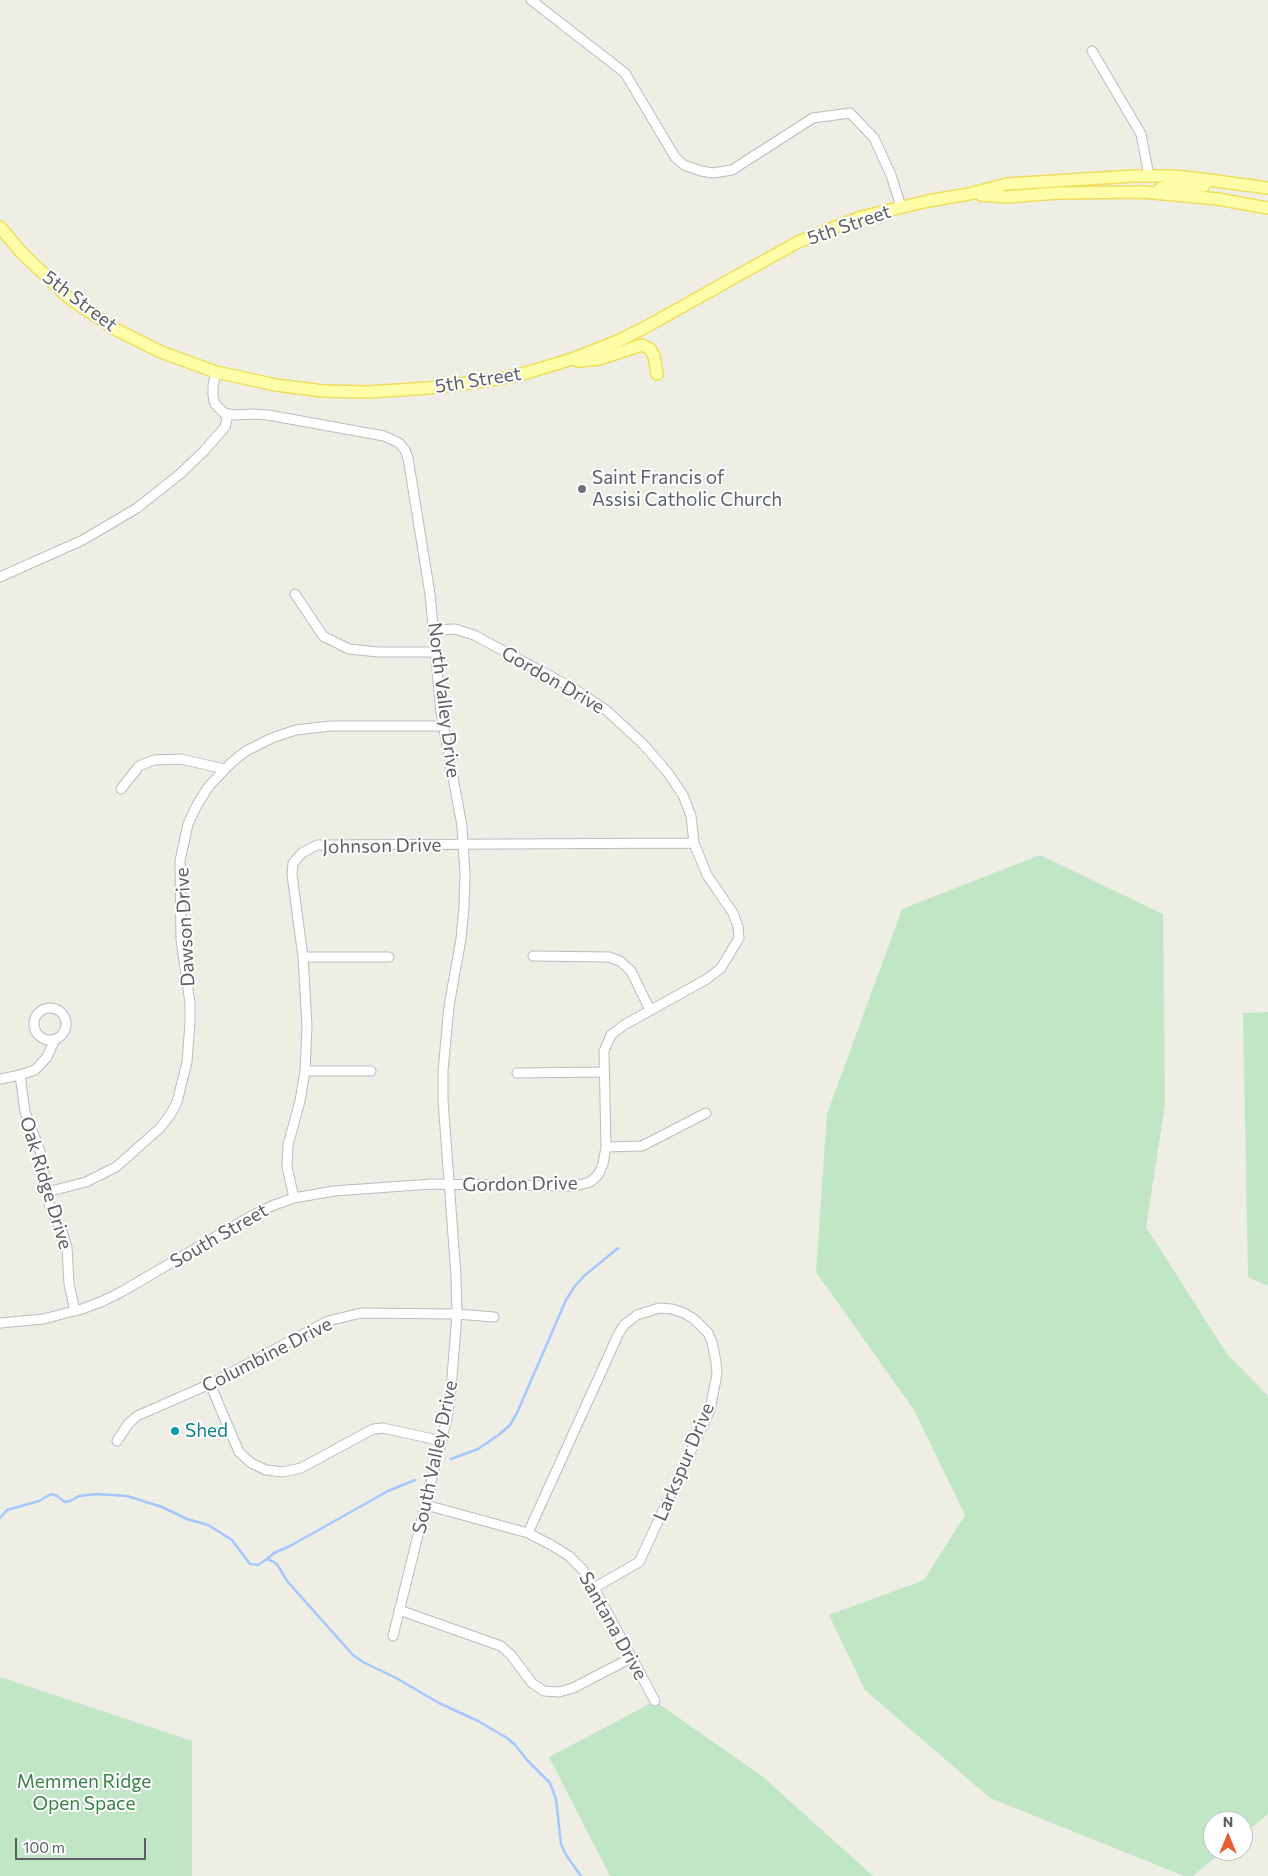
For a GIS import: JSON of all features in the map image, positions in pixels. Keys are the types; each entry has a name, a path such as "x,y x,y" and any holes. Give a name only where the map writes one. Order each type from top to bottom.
{"main road":[{"name":"5th Street","path":"0,227 21,252 69,298 99,320 161,352 216,372 300,388 341,392 368,392 470,383 526,373 564,362 628,336 798,242 846,222 901,207 969,194 1007,184 1149,176 1202,179 1268,190"},
{"path":"1031,195 1074,186 1140,183 1148,180 1149,176"},
{"path":"1156,193 1161,188 1177,185 1268,190"},
{"name":"5th Street","path":"969,194 1006,197 1100,192 1156,193 1218,199 1268,208"},
{"path":"564,362 599,359 642,345 650,349 654,356 657,374"}],"street":[{"path":"532,0 625,73 676,157 684,165 713,173 732,170 813,118 850,113 874,138 891,175 901,207"},
{"path":"1092,51 1141,134 1149,176"},
{"path":"0,577 83,540 137,508 180,474 225,427 228,414 221,411 213,400 216,372"},
{"name":"North Valley Drive","path":"228,414 268,415 376,434 400,443 408,458 425,559 443,726 464,845 464,907 461,939 447,1021 443,1064 448,1185"},
{"path":"295,594 323,636 349,649 378,652 436,652"},
{"name":"Gordon Drive","path":"434,630 455,629 474,635 576,690 606,710 644,745 668,773 683,795 690,816 694,843 707,875 733,913 738,927 739,938 721,968 707,979 624,1025 611,1035 604,1052 606,1146 603,1164 598,1175 590,1182 575,1186 448,1185"},
{"name":"Dawson Drive","path":"47,1192 86,1182 116,1167 160,1128 177,1102 187,1062 190,1023 190,1003 181,940 179,879 181,853 188,824 209,786 224,769 252,747 296,730 330,726 443,726"},
{"path":"121,789 139,766 154,760 181,759 224,769"},
{"name":"Johnson Drive","path":"294,1198 287,1167 288,1145 300,1101 305,1071 307,1026 303,958 292,875 294,862 302,853 317,845 694,843"},
{"path":"533,956 609,957 620,961 631,971 650,1010"},
{"path":"303,958 389,958"},
{"path":"0,1079 35,1070 43,1062 55,1039"},
{"path":"305,1071 371,1072"},
{"path":"517,1073 604,1072"},
{"name":"Oak Ridge Drive","path":"20,1075 25,1112 40,1151 52,1212 67,1247 69,1284 74,1311"},
{"path":"606,1146 642,1146 706,1113"},
{"name":"South Street","path":"0,1323 43,1319 98,1303 123,1291 253,1215 294,1198 334,1190 431,1184 448,1185"},
{"name":"South Valley Drive","path":"394,1636 442,1441 451,1390 456,1314 456,1276 448,1185"},
{"name":"Larkspur Drive","path":"528,1533 624,1325 637,1315 659,1308 678,1311 694,1319 708,1333 716,1362 717,1374 710,1410 639,1562 594,1588"},
{"name":"Columbine Drive","path":"117,1441 128,1424 138,1416 210,1384 328,1321 361,1313 456,1314 494,1317"},
{"path":"210,1384 239,1452 251,1463 266,1470 283,1472 301,1468 373,1430 383,1428 442,1441"},
{"name":"Santana Drive","path":"426,1505 528,1533 569,1556 584,1571 655,1701"},
{"path":"399,1610 501,1646 511,1655 532,1683 544,1691 559,1692 573,1688 632,1658"}],"green space":[{"path":"1040,855 1163,914 1165,1105 1146,1227 1227,1354 1268,1396 1268,1814 1253,1827 1253,1811 1203,1811 1203,1861 1211,1861 1193,1876 1184,1876 990,1798 865,1690 829,1615 924,1580 965,1515 914,1410 816,1272 827,1114 902,909"},
{"path":"1268,1012 1268,1286 1248,1277 1243,1013"},
{"name":"Memmen Ridge Open Space","path":"0,1677 192,1741 192,1876 0,1876"},
{"path":"655,1701 763,1777 873,1876 610,1876 549,1757"}],"waterway":[{"path":"451,1459 478,1449 510,1425 566,1300 584,1276 618,1248"},
{"path":"267,1559 274,1553 388,1491 415,1480"},
{"path":"0,1518 7,1510 39,1501 51,1494 65,1502 79,1496 96,1494 127,1496 208,1525 232,1540 250,1564 258,1565 267,1559 277,1564 287,1581 353,1655 439,1703 478,1721 507,1738 515,1745 550,1783 556,1799 561,1844 566,1855 581,1876"}],"place":[{"name":"Saint Francis of Assisi Catholic Church","path":"582,489"},
{"name":"Shed","path":"175,1431"}]}
